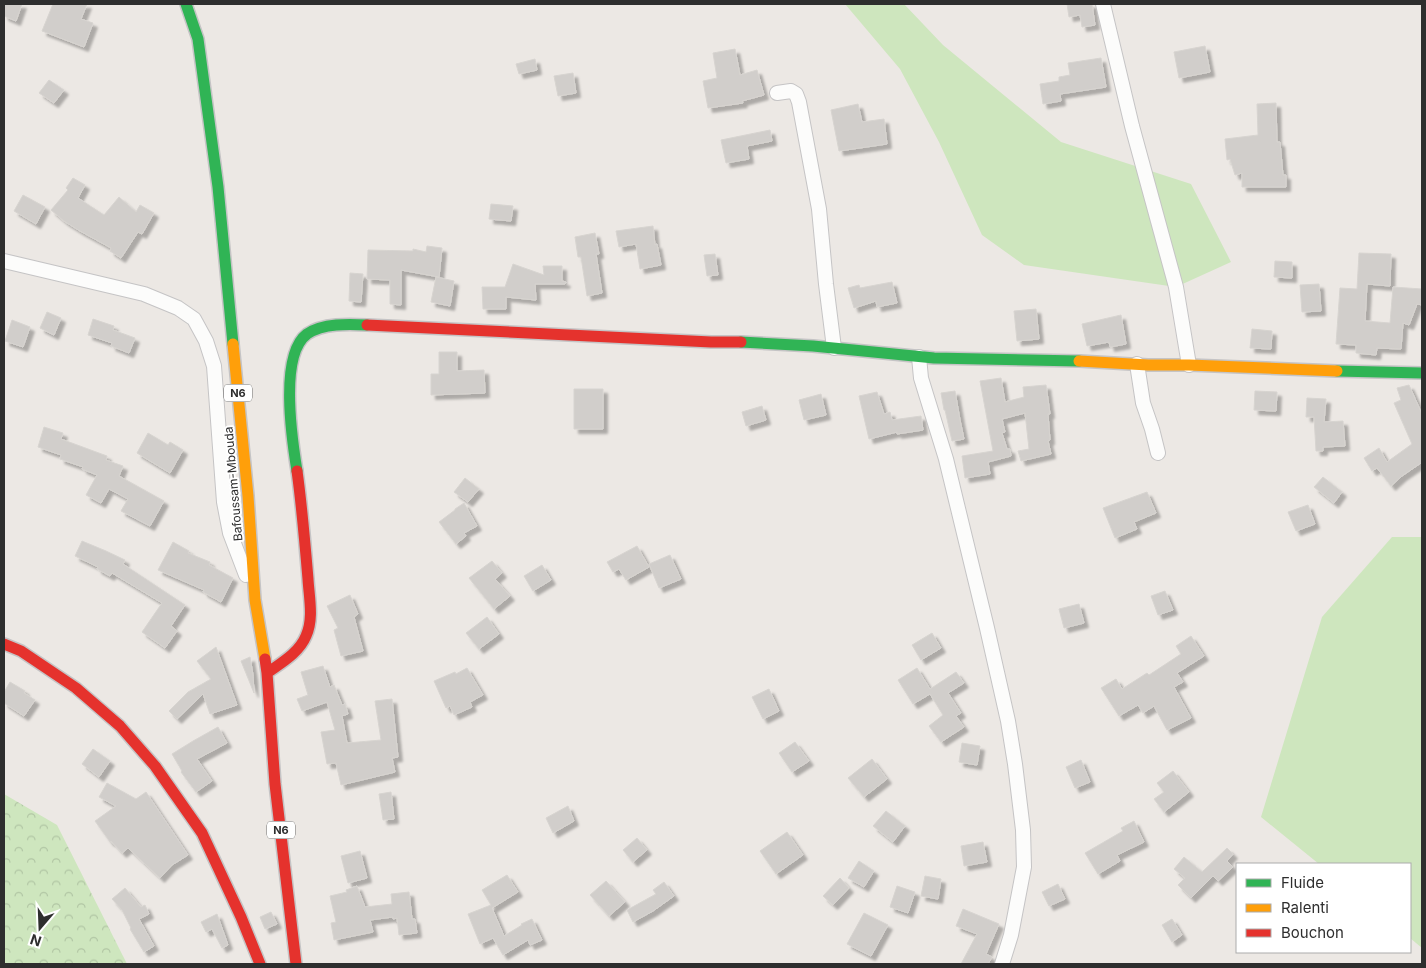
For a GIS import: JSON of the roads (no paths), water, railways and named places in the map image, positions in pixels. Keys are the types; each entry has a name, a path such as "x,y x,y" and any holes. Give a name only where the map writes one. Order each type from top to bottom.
{"main road":[{"name":"Bafoussam-Mbouda","path":"186,4 198,39 218,187 248,496 255,600 267,673 275,784 296,964"},
{"path":"267,673 294,653 307,635 309,621 308,579 289,402 290,368 293,355 304,336 312,331 329,326 390,326 711,342 756,342 970,360 1087,361 1310,371 1422,373"},
{"path":"4,644 20,651 76,688 120,726 156,766 202,833 241,917 260,964"}],"street":[{"path":"1103,4 1132,126 1176,287 1189,365"},
{"path":"777,93 791,91 796,94 799,102 819,209 834,348"},
{"path":"4,261 144,294 178,308 194,319 206,341 214,366 224,502 230,533 255,600"},
{"path":"919,357 921,378 946,459 987,628 1008,721 1015,764 1023,830 1024,867 1009,940 1002,964"},
{"path":"1137,364 1143,403 1158,453"},
{"path":"1009,940 1010,964"}]}
